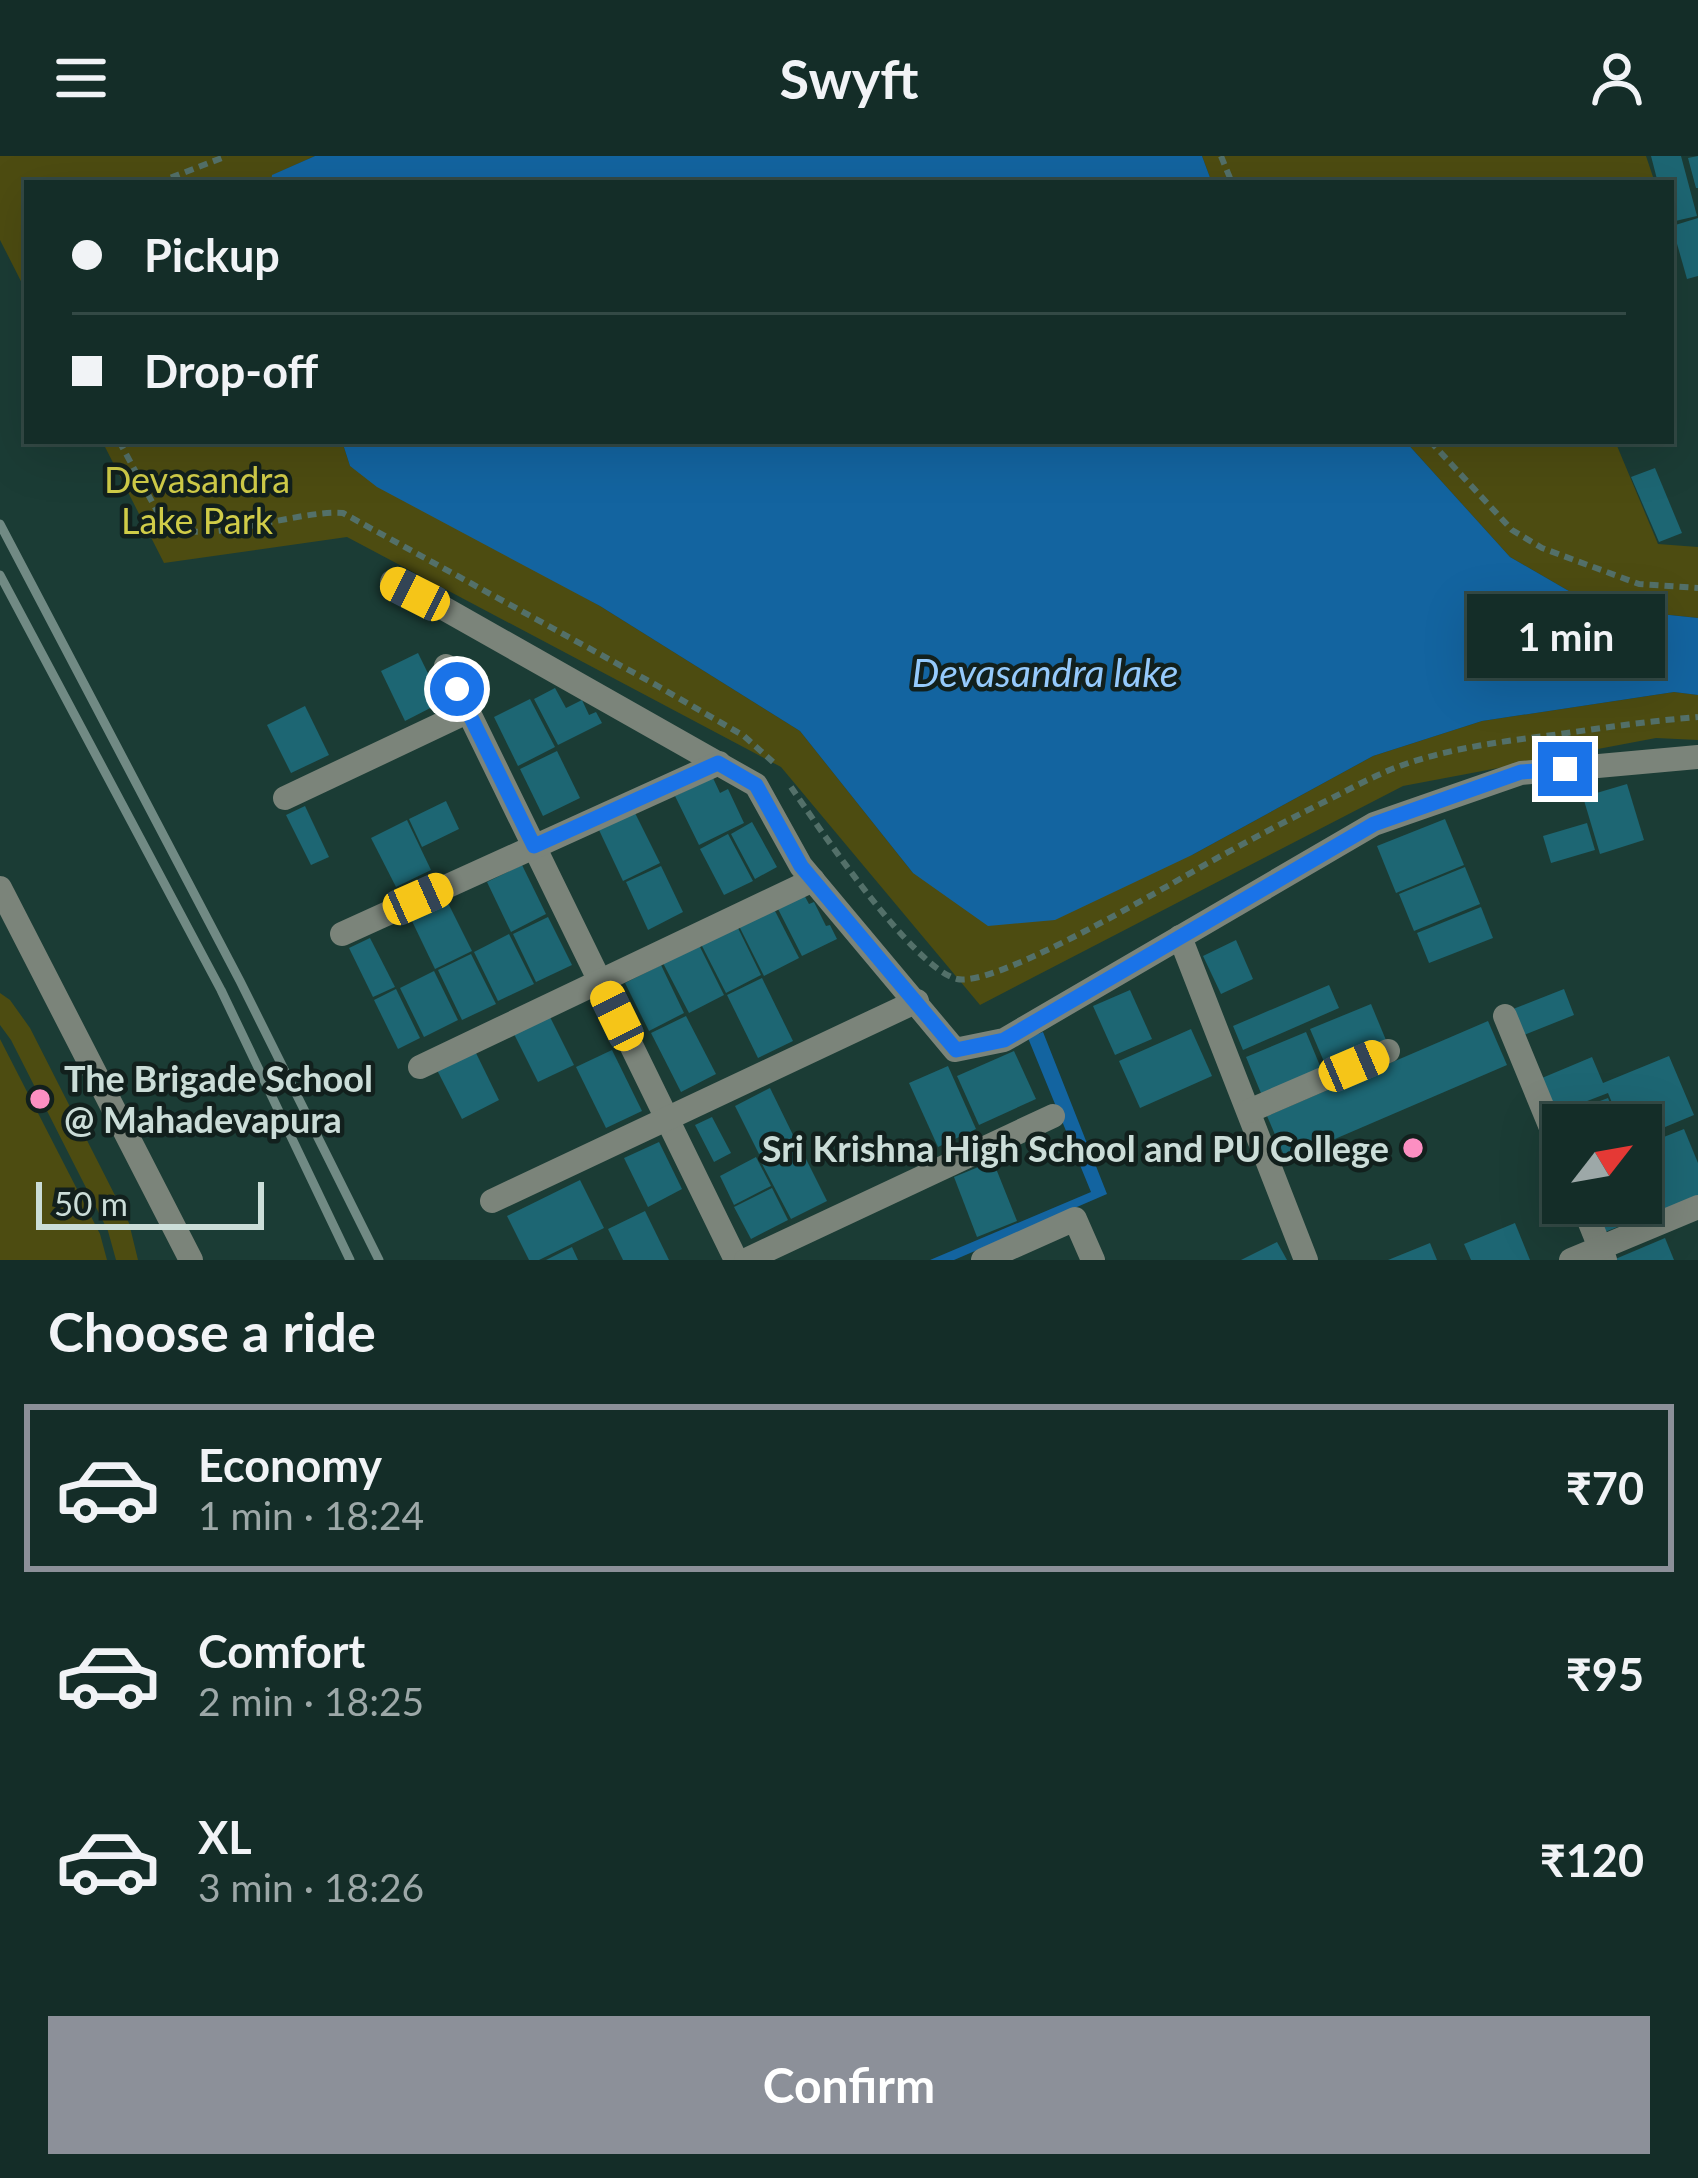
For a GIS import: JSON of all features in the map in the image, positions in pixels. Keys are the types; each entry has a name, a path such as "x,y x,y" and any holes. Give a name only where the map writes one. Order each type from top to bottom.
{"street":[{"path":"392,582 756,785 801,866 956,1050 1004,1040 1374,824 1521,772 1698,757"},
{"path":"446,666 736,1260"},
{"path":"285,798 467,712"},
{"path":"342,934 718,763"},
{"path":"420,1067 813,880"},
{"path":"0,888 190,1260"},
{"path":"1180,937 1306,1260"},
{"path":"492,1201 917,1001"},
{"path":"1505,1016 1542,1106"},
{"path":"1249,1111 1388,1051"},
{"path":"746,1260 1054,1116"},
{"path":"1571,1260 1603,1254 1698,1207"},
{"path":"983,1260 1075,1220 1094,1260"},
{"path":"1591,1224 1603,1254"}],"path":[{"path":"165,180 226,156"},
{"path":"1433,444 1512,530 1542,548 1639,584 1698,588"}],"green space":[{"path":"0,156 315,156 273,175 272,180 24,180 24,287 0,240"},
{"path":"1202,156 1646,156 1654,180 1211,180"},
{"name":"Devasandra Lake Park","path":"104,444 343,444 350,466 600,606 800,731 913,873 1192,855 1373,756 1482,721 1674,692 1698,695 1698,740 1656,738 1403,786 980,1005 781,767 347,537 164,563"},
{"path":"1408,444 1616,444 1658,544 1698,547 1698,618 1574,594 1510,557"},
{"path":"0,993 30,1028 129,1223 138,1260 116,1260 108,1231 0,1025"},
{"path":"0,1039 100,1234 107,1260 0,1260"}],"water":[{"path":"315,156 1202,156 1211,180 271,180 272,175"},
{"name":"Devasandra lake","path":"343,444 1408,444 1510,557 1574,594 1698,618 1698,695 1674,692 1482,721 1373,756 1192,855 1055,920 988,926 913,873 800,731 600,606 377,487 350,466"},
{"path":"1043,1032 1107,1194 954,1260 930,1260 1091,1192 1028,1038"}],"building":[{"path":"1651,156 1681,156 1697,216 1674,221 1674,180 1657,180"},
{"path":"1698,156 1698,188 1696,188 1688,158"},
{"path":"1698,218 1698,276 1687,279 1674,225"},
{"path":"1655,468 1682,533 1659,542 1631,477"},
{"path":"418,653 442,702 405,721 381,671"},
{"path":"555,688 566,708 582,700 589,715 596,712 602,723 558,745 534,699"},
{"path":"530,699 555,747 518,766 494,717"},
{"path":"305,706 329,755 291,773 267,725"},
{"path":"557,751 580,798 543,816 520,769"},
{"path":"713,778 720,793 728,789 744,823 699,845 675,796"},
{"path":"1627,784 1644,840 1600,854 1583,797"},
{"path":"446,801 459,829 422,847 409,819"},
{"path":"305,806 329,857 311,865 286,815"},
{"path":"635,813 660,863 623,881 599,830"},
{"path":"1445,819 1464,865 1396,893 1377,846"},
{"path":"407,820 431,870 396,887 371,838"},
{"path":"752,822 777,867 755,879 731,834"},
{"path":"1587,823 1595,850 1551,863 1543,836"},
{"path":"728,834 753,881 724,895 700,849"},
{"path":"522,865 546,914 511,932 487,882"},
{"path":"661,866 683,912 648,930 626,882"},
{"path":"1465,867 1480,904 1414,931 1399,894"},
{"path":"803,893 837,939 802,956 777,907"},
{"path":"447,901 472,951 435,969 411,919"},
{"path":"1481,907 1493,938 1429,963 1417,933"},
{"path":"774,909 799,958 764,976 739,926"},
{"path":"548,917 572,965 536,982 513,934"},
{"path":"737,926 761,975 726,993 701,944"},
{"path":"509,934 534,984 498,1001 474,952"},
{"path":"370,938 395,987 373,997 349,948"},
{"path":"1236,940 1253,979 1221,994 1203,956"},
{"path":"699,945 724,995 689,1013 663,963"},
{"path":"471,954 496,1004 462,1020 438,970"},
{"path":"661,965 684,1013 649,1031 625,983"},
{"path":"434,971 458,1020 424,1037 400,988"},
{"path":"762,978 793,1041 758,1058 727,995"},
{"path":"1329,985 1339,1008 1243,1050 1233,1026"},
{"path":"396,989 420,1038 398,1049 374,1000"},
{"path":"1564,989 1574,1015 1524,1035 1513,1009"},
{"path":"1130,990 1152,1039 1115,1055 1093,1006"},
{"path":"1371,1004 1388,1045 1328,1071 1310,1029"},
{"path":"686,1016 716,1074 681,1092 651,1033"},
{"path":"550,1017 574,1065 538,1082 514,1034"},
{"path":"1488,1021 1507,1065 1286,1160 1267,1116"},
{"path":"1191,1029 1212,1076 1140,1108 1119,1061"},
{"path":"1306,1032 1323,1073 1263,1098 1246,1057"},
{"path":"612,1050 642,1111 606,1128 576,1067"},
{"path":"475,1051 499,1100 462,1119 437,1070"},
{"path":"1014,1051 1036,1099 979,1125 957,1076"},
{"path":"1669,1056 1694,1115 1662,1128 1662,1104 1612,1104 1608,1093 1579,1104 1552,1104 1542,1078 1592,1057 1603,1083"},
{"path":"948,1066 976,1129 938,1147 909,1083"},
{"path":"770,1088 794,1137 759,1154 735,1106"},
{"path":"712,1117 731,1153 714,1162 695,1125"},
{"path":"1684,1129 1698,1163 1698,1203 1665,1217 1662,1210 1662,1138"},
{"path":"796,1139 827,1201 791,1219 759,1158"},
{"path":"659,1142 682,1189 648,1207 624,1158"},
{"path":"756,1157 771,1186 734,1205 720,1176"},
{"path":"993,1161 1017,1221 977,1237 954,1177"},
{"path":"580,1180 604,1228 539,1260 529,1260 507,1216"},
{"path":"772,1188 788,1220 751,1239 734,1207"},
{"path":"645,1211 669,1260 623,1260 608,1229"},
{"path":"1515,1223 1530,1260 1471,1260 1464,1244"},
{"path":"1602,1224 1625,1224 1605,1232"},
{"path":"1665,1238 1674,1260 1613,1260"},
{"path":"1277,1242 1287,1260 1241,1260"},
{"path":"1430,1243 1437,1260 1388,1260"},
{"path":"572,1247 578,1260 546,1260"}],"railway":[{"path":"0,524 240,981 379,1260"},
{"path":"0,575 221,990 350,1260"}],"place":[{"name":"The Brigade School @ Mahadevapura","path":"40,1099"},
{"name":"Sri Krishna High School and PU College","path":"1413,1148"}],"route":[{"path":"457,689 534,846 718,763 756,785 801,866 956,1050 1004,1040 1374,824 1521,772 1565,769"}]}
